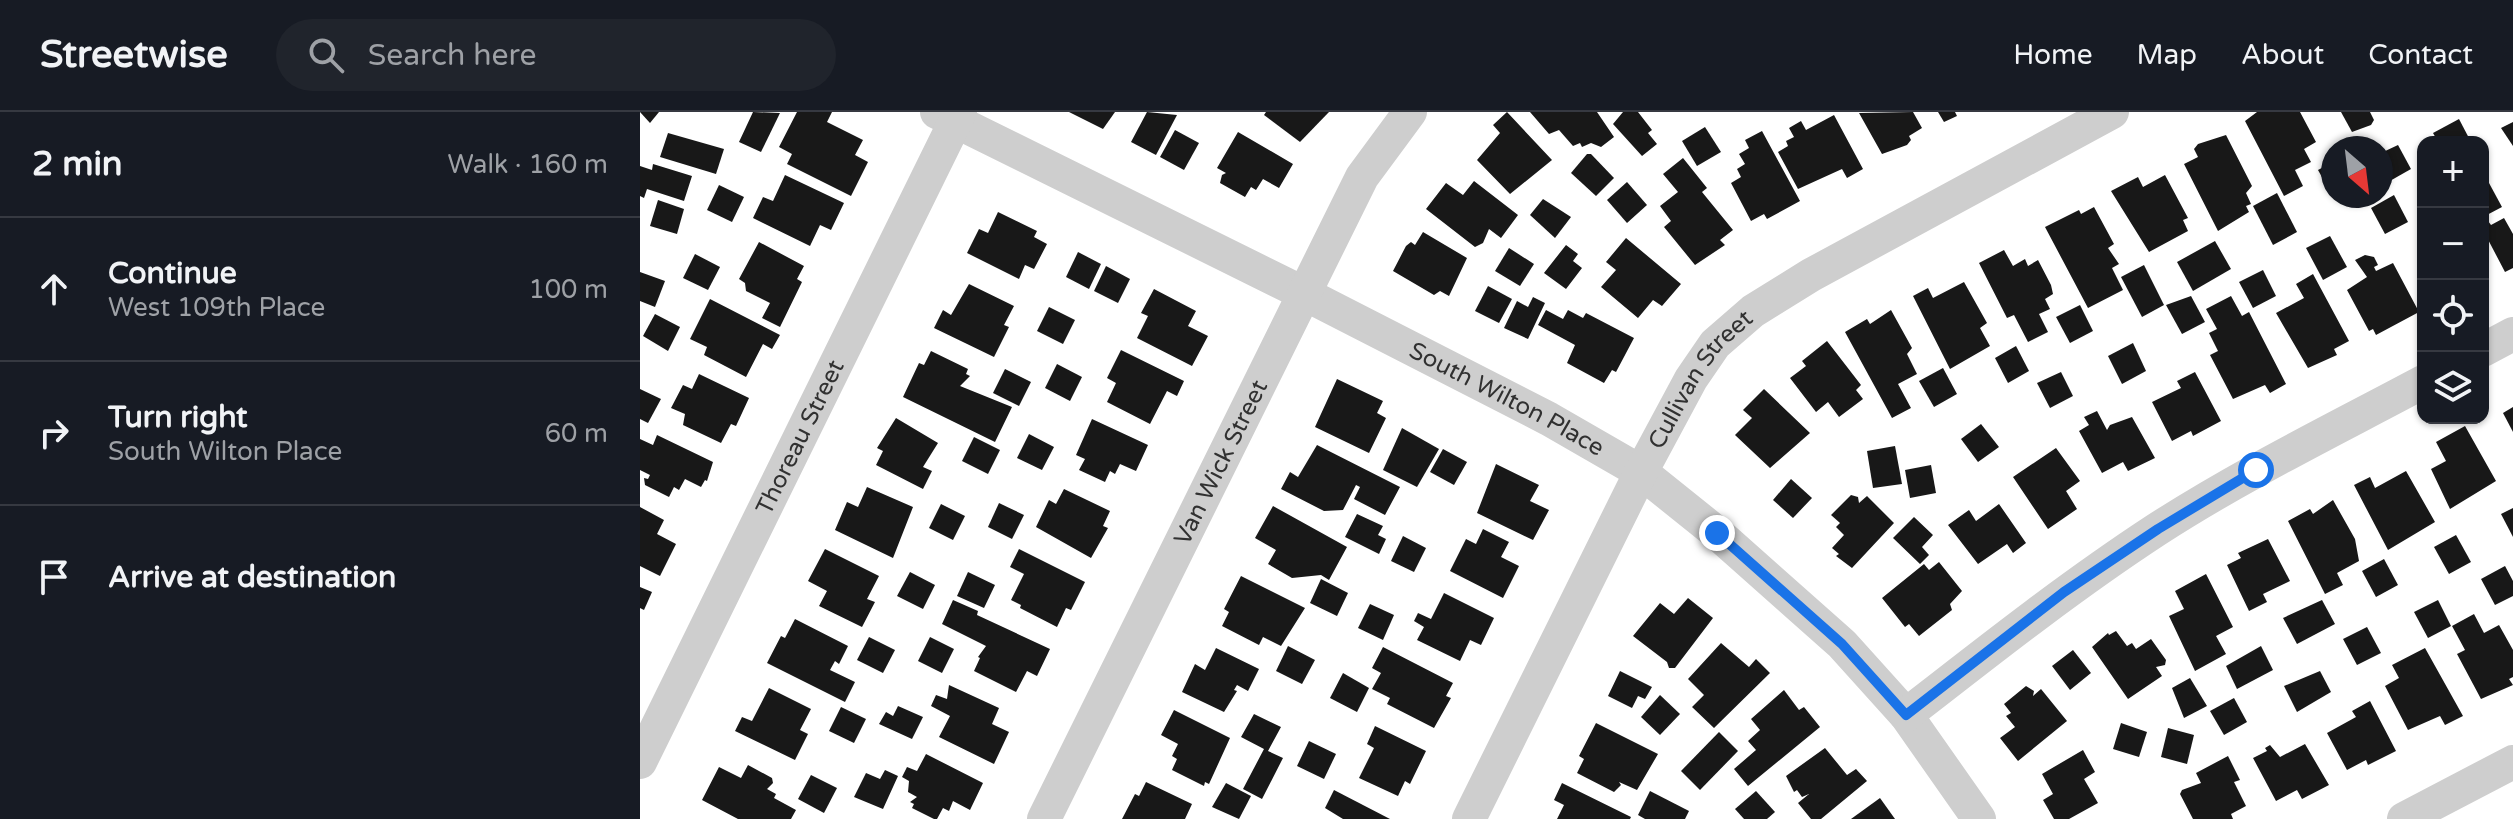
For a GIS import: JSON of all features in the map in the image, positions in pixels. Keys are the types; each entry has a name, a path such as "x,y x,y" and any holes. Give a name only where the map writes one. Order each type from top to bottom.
{"street":[{"name":"Van Wick Street","path":"1044,819 1362,177 1410,112"},
{"name":"Cullivan Street","path":"1469,819 1641,472 1691,379 1715,344 1753,311 1811,275 2112,112"},
{"name":"South Wilton Place","path":"950,115 1549,419 1641,472 1717,533 1842,644 1906,715 1979,819"},
{"name":"Thoreau Street","path":"640,762 950,115"},
{"path":"2489,347 2513,334"},
{"path":"1906,715 2064,592 2158,529 2256,470 2417,385"},
{"path":"2404,819 2513,762"}],"building":[{"path":"640,112 659,112 650,123"},
{"path":"753,112 780,113 761,152 739,142"},
{"path":"797,112 832,112 827,122 863,140 855,155 868,162 851,196 787,164 792,154 779,147"},
{"path":"1069,112 1115,112 1103,129"},
{"path":"1147,112 1177,115 1156,155 1131,142"},
{"path":"1266,112 1329,112 1300,142 1264,115"},
{"path":"1507,112 1552,160 1510,194 1477,160 1500,133 1493,125"},
{"path":"1530,112 1597,112 1614,137 1601,147 1591,143 1582,147 1580,143 1573,146 1559,130 1549,134"},
{"path":"1623,112 1638,112 1652,130 1648,133 1657,144 1642,156 1613,124"},
{"path":"1913,112 1922,128 1909,136 1911,140 1907,145 1882,154 1859,113"},
{"path":"1938,112 1955,112 1957,116 1944,122"},
{"path":"2257,112 2300,112 2316,142 2304,149 2311,162 2295,170 2303,186 2284,196 2245,121"},
{"path":"2341,112 2370,112 2374,120 2371,125 2352,132"},
{"path":"1834,115 1863,169 1847,178 1842,169 1798,189 1778,152 1788,146 1786,141 1794,137 1789,128 1801,121 1806,130"},
{"path":"2459,119 2468,136 2435,136 2433,133"},
{"path":"2513,122 2513,146 2501,128"},
{"path":"1705,127 1721,152 1697,166 1682,141"},
{"path":"1175,130 1199,143 1184,170 1160,157"},
{"path":"1762,131 1800,201 1767,219 1764,214 1751,221 1731,183 1741,177 1737,169 1745,164 1739,154 1749,148 1745,140"},
{"path":"1238,132 1293,164 1279,188 1263,179 1256,190 1251,187 1245,197 1220,183 1222,175 1226,173 1217,168"},
{"path":"668,133 724,149 716,174 660,157"},
{"path":"2226,135 2252,186 2246,193 2251,204 2246,206 2249,212 2218,231 2184,164 2198,157 2194,149 2198,144"},
{"path":"2398,145 2411,169 2393,179 2393,147"},
{"path":"1587,154 1591,154 1614,178 1596,196 1571,173"},
{"path":"1683,158 1707,188 1702,192 1733,230 1720,240 1725,245 1695,265 1664,227 1671,221 1660,206 1678,192 1663,174"},
{"path":"653,164 692,176 684,201 647,189 644,198 640,196 640,166 652,170"},
{"path":"785,175 844,203 831,230 820,225 810,246 753,218 763,197 773,201"},
{"path":"2165,175 2188,218 2183,220 2188,231 2149,252 2111,191 2138,177 2143,187"},
{"path":"1474,181 1518,215 1501,238 1489,229 1483,243 1475,247 1426,209 1446,183 1463,195"},
{"path":"1627,182 1647,205 1627,223 1607,200"},
{"path":"2489,183 2502,207 2489,214"},
{"path":"719,185 744,197 732,222 707,210"},
{"path":"2277,193 2297,232 2273,245 2253,206"},
{"path":"2393,196 2408,222 2385,234 2371,208 2393,208"},
{"path":"1543,199 1571,217 1555,238 1530,215"},
{"path":"658,200 684,209 677,234 650,226"},
{"path":"2094,207 2114,244 2108,248 2119,264 2112,268 2123,290 2088,308 2045,227 2079,210 2081,214"},
{"path":"998,212 1037,231 1034,237 1047,244 1034,269 1025,265 1019,279 967,253 979,229 988,233"},
{"path":"2504,218 2513,234 2513,268 2505,272 2489,241 2489,222 2491,225"},
{"path":"1423,232 1467,258 1449,296 1440,291 1434,295 1393,271 1406,246 1411,242 1415,245"},
{"path":"2330,236 2347,267 2323,280 2306,248"},
{"path":"1626,238 1681,284 1662,306 1653,300 1638,318 1601,287 1616,270 1606,262"},
{"path":"2215,241 2231,269 2193,291 2177,262"},
{"path":"759,242 804,266 797,279 802,282 780,327 762,318 770,303 746,291 745,283 739,279"},
{"path":"1566,245 1578,254 1573,261 1582,268 1566,289 1544,273"},
{"path":"1509,248 1534,264 1520,286 1495,271"},
{"path":"2004,250 2013,266 2025,259 2028,266 2038,260 2051,285 2053,294 2045,299 2050,309 2039,314 2048,332 2028,342 2014,315 2007,318 1979,263"},
{"path":"1078,252 1101,264 1089,289 1066,277"},
{"path":"695,254 720,267 708,290 683,278"},
{"path":"2365,255 2374,257 2378,265 2374,267 2376,271 2393,263 2417,313 2376,335 2373,329 2369,331 2347,290 2367,277 2355,260"},
{"path":"2144,265 2164,305 2142,317 2121,277"},
{"path":"1106,266 1130,279 1118,303 1094,291"},
{"path":"2263,270 2276,296 2253,308 2239,282"},
{"path":"640,272 665,281 655,307 640,301"},
{"path":"2313,274 2349,341 2334,349 2337,355 2308,368 2276,313 2304,298 2296,284"},
{"path":"1964,282 1987,323 1980,328 1990,346 1950,369 1913,296 1928,288 1933,298"},
{"path":"969,284 1014,306 1004,325 1009,327 994,357 934,328 943,310 951,315"},
{"path":"1488,286 1512,299 1499,323 1475,311"},
{"path":"1154,289 1196,311 1188,326 1208,336 1192,366 1137,338 1148,316 1141,313"},
{"path":"2191,296 2205,322 2182,334 2166,305"},
{"path":"2231,296 2242,316 2249,312 2286,384 2270,393 2265,385 2233,399 2210,355 2218,351 2209,333 2217,329 2206,309"},
{"path":"1533,297 1545,303 1528,339 1504,328 1517,301 1528,307"},
{"path":"710,299 780,335 772,349 763,344 746,377 704,355 707,347 690,339"},
{"path":"2080,305 2093,331 2070,343 2056,317"},
{"path":"1049,307 1075,320 1063,344 1037,331"},
{"path":"1546,310 1563,319 1568,310 1583,318 1586,313 1634,338 1616,372 1612,370 1604,383 1567,363 1575,345 1538,325"},
{"path":"1891,310 1912,348 1907,354 1917,374 1898,384 1911,408 1892,418 1845,332 1867,319 1870,324"},
{"path":"655,314 680,327 668,351 643,336"},
{"path":"1827,341 1861,385 1856,390 1863,399 1839,417 1828,402 1816,412 1790,378 1806,366 1802,361"},
{"path":"2133,343 2146,371 2122,384 2108,356"},
{"path":"2016,346 2029,371 2008,383 1995,358"},
{"path":"1121,350 1184,381 1177,396 1167,391 1150,424 1107,402 1116,383 1107,378"},
{"path":"931,351 968,369 966,374 970,376 960,386 1012,407 995,442 903,397 919,363 924,365"},
{"path":"1057,364 1082,377 1070,401 1045,388"},
{"path":"1943,368 1957,394 1934,407 1919,381"},
{"path":"1005,369 1031,382 1019,406 993,393"},
{"path":"2061,372 2073,396 2050,408 2037,383"},
{"path":"2195,372 2221,421 2193,436 2191,431 2172,441 2152,402 2181,388 2177,381"},
{"path":"699,374 749,398 736,426 731,424 721,443 683,425 685,414 671,408 683,385 692,389"},
{"path":"1337,379 1383,401 1377,413 1386,418 1369,453 1315,427"},
{"path":"640,389 661,399 648,423 640,419"},
{"path":"1764,389 1810,433 1770,468 1735,435 1752,418 1743,410"},
{"path":"2513,407 2513,432 2503,413"},
{"path":"2097,411 2107,430 2110,425 2132,417 2155,458 2128,471 2123,462 2102,473 2079,431 2089,425 2084,417"},
{"path":"896,418 938,443 923,467 932,471 923,489 876,465 883,451 877,448"},
{"path":"1092,419 1148,445 1136,471 1120,464 1115,474 1110,471 1105,482 1079,470 1085,459 1076,455"},
{"path":"1981,424 1999,447 1978,462 1961,439"},
{"path":"2465,426 2496,481 2450,509 2431,469 2446,461 2436,442"},
{"path":"1402,428 1439,449 1417,487 1383,470"},
{"path":"1029,434 1054,447 1042,470 1017,458"},
{"path":"657,435 713,462 707,481 701,487 685,479 679,490 674,487 669,497 645,485 644,478 648,479 650,475 640,470 640,439 653,445"},
{"path":"974,437 1000,450 988,474 962,461"},
{"path":"1317,445 1400,487 1385,515 1354,499 1360,487 1356,485 1343,510 1324,511 1281,489 1290,472 1298,477"},
{"path":"1895,446 1902,484 1873,488 1867,451"},
{"path":"2056,448 2080,481 2066,491 2077,509 2048,529 2013,477"},
{"path":"1443,449 1467,462 1454,485 1430,472"},
{"path":"1496,464 1539,485 1530,501 1549,510 1533,540 1477,513"},
{"path":"1931,465 1936,493 1910,498 1905,470"},
{"path":"2406,471 2435,522 2388,550 2354,485 2370,477 2375,488"},
{"path":"1791,479 1812,498 1793,518 1773,500"},
{"path":"867,487 913,507 893,558 835,530 847,502 858,507"},
{"path":"1064,489 1110,511 1103,526 1108,528 1091,558 1036,527 1049,500 1056,504"},
{"path":"1851,495 1858,497 1859,503 1867,496 1894,523 1852,568 1836,556 1839,554 1832,548 1844,535 1836,527 1840,523 1831,515"},
{"path":"2333,500 2355,539 2359,561 2337,573 2343,585 2325,594 2288,521 2310,509 2313,514"},
{"path":"999,503 1024,515 1012,539 988,527"},
{"path":"941,504 965,516 953,540 929,528"},
{"path":"1999,504 2026,543 2013,553 2007,544 1978,564 1948,525 1969,510 1976,521"},
{"path":"1273,506 1347,547 1329,580 1321,575 1292,578 1268,564 1276,550 1255,538"},
{"path":"640,507 664,520 657,534 676,544 660,576 640,566"},
{"path":"2513,508 2513,537 2501,514"},
{"path":"1357,514 1383,526 1378,535 1386,539 1379,554 1345,537"},
{"path":"1914,517 1933,535 1922,547 1929,555 1920,564 1893,538"},
{"path":"1483,529 1509,542 1501,557 1519,566 1503,598 1450,571 1466,539 1476,544"},
{"path":"2456,535 2471,562 2449,574 2434,547"},
{"path":"1403,536 1426,548 1414,572 1391,561"},
{"path":"2268,539 2290,581 2263,594 2267,602 2249,611 2227,565 2241,558 2238,553"},
{"path":"825,549 879,576 867,599 875,602 862,627 819,606 827,591 808,581"},
{"path":"1019,549 1085,582 1071,610 1066,608 1057,627 1011,600 1024,574 1010,567"},
{"path":"2384,559 2398,585 2376,597 2362,571"},
{"path":"1939,562 1962,591 1950,604 1952,610 1919,636 1909,624 1905,627 1882,598 1924,564 1929,570"},
{"path":"2505,566 2513,581 2513,596 2495,605 2481,579"},
{"path":"910,572 935,585 923,609 897,596"},
{"path":"968,572 995,585 984,608 957,596"},
{"path":"2206,574 2233,627 2216,636 2226,654 2195,671 2169,616 2184,609 2175,591"},
{"path":"1241,576 1305,608 1281,646 1263,637 1259,645 1222,626 1229,612 1224,609"},
{"path":"1321,579 1348,593 1337,616 1310,603"},
{"path":"640,587 652,592 644,610 640,608"},
{"path":"1444,593 1494,618 1481,645 1470,640 1460,661 1417,640 1424,627 1414,621 1418,613 1431,619"},
{"path":"1688,598 1713,618 1675,668 1669,668 1667,662 1633,636 1660,603 1674,614"},
{"path":"953,600 978,611 977,615 1050,649 1037,676 1027,671 1016,692 974,671 978,657 986,646 942,624"},
{"path":"2322,600 2335,624 2297,644 2283,618"},
{"path":"2438,600 2451,626 2428,638 2414,612"},
{"path":"1370,604 1394,615 1383,640 1358,628"},
{"path":"2474,614 2484,633 2499,625 2513,650 2513,677 2509,679 2513,685 2481,699 2457,654 2465,650 2452,626"},
{"path":"795,619 848,646 839,664 835,661 830,670 855,682 845,702 767,663 781,636 785,638"},
{"path":"2367,627 2381,653 2357,665 2343,639"},
{"path":"2116,631 2127,646 2132,643 2136,649 2151,639 2166,660 2165,665 2156,667 2162,676 2128,699 2092,647 2108,633"},
{"path":"869,637 895,650 883,673 857,660"},
{"path":"930,637 954,649 942,673 918,661"},
{"path":"1721,643 1749,667 1756,659 1770,673 1714,728 1692,707 1704,695 1688,679"},
{"path":"1288,646 1315,660 1302,684 1276,671"},
{"path":"2261,646 2273,670 2237,689 2226,666"},
{"path":"1383,647 1453,683 1446,696 1451,698 1434,728 1387,704 1390,698 1372,689 1381,673 1372,668"},
{"path":"1216,648 1259,669 1248,691 1237,685 1234,690 1237,691 1224,712 1182,692 1195,664 1205,670"},
{"path":"2425,648 2463,716 2445,725 2440,716 2408,730 2385,686 2399,678 2392,665"},
{"path":"2073,650 2091,673 2070,690 2052,666"},
{"path":"1620,671 1652,687 1645,699 1638,696 1632,708 1608,696"},
{"path":"2320,671 2331,692 2297,712 2284,686"},
{"path":"1343,673 1369,688 1357,712 1330,698"},
{"path":"2190,678 2207,706 2184,718 2172,688"},
{"path":"949,685 999,708 992,724 1009,732 994,764 939,737 950,716 931,706 936,695 947,699"},
{"path":"2026,686 2034,691 2033,696 2041,689 2067,721 2018,761 2000,738 2015,727 2006,716 2011,713 2004,704"},
{"path":"769,688 811,709 800,730 808,734 795,760 735,731 742,717 752,721"},
{"path":"1784,690 1799,710 1804,707 1820,727 1748,786 1734,769 1756,750 1748,741 1760,730 1751,719"},
{"path":"1660,695 1680,714 1660,735 1641,717"},
{"path":"2234,698 2247,722 2224,735 2210,711"},
{"path":"2370,701 2396,751 2368,765 2366,760 2347,770 2327,733 2356,717 2352,711"},
{"path":"898,706 923,717 912,739 879,724 886,712 893,716"},
{"path":"841,707 866,719 854,743 829,731"},
{"path":"1174,710 1230,738 1209,784 1205,782 1204,786 1172,770 1177,759 1172,756 1178,744 1161,735"},
{"path":"1254,714 1281,727 1268,751 1283,758 1262,799 1243,789 1264,749 1241,737"},
{"path":"1596,723 1658,754 1637,790 1619,782 1621,785 1614,792 1577,773 1584,759 1579,756"},
{"path":"2121,723 2147,732 2139,757 2113,749"},
{"path":"1375,726 1426,751 1410,784 1405,781 1398,796 1359,778 1374,748 1367,744"},
{"path":"2168,728 2194,735 2187,764 2161,757"},
{"path":"1719,732 1738,751 1700,790 1681,771"},
{"path":"1309,741 1336,754 1324,779 1297,766"},
{"path":"2305,744 2329,785 2302,799 2297,790 2276,801 2253,758 2267,751 2265,748 2270,745 2280,757"},
{"path":"1825,748 1847,775 1856,769 1867,781 1821,819 1811,819 1798,803 1809,794 1802,797 1797,790 1794,792 1786,776"},
{"path":"2083,750 2095,772 2084,779 2098,803 2069,819 2054,819 2043,800 2053,794 2042,774"},
{"path":"926,754 983,783 970,810 953,801 949,811 943,808 934,819 912,808 914,804 910,802 917,797 908,792 909,781 902,777 907,767 917,771"},
{"path":"2228,756 2240,780 2234,782 2246,806 2231,814 2233,819 2193,819 2180,794 2182,790 2201,783 2196,773"},
{"path":"748,765 772,778 773,783 767,789 776,794 774,798 796,810 791,819 738,819 702,800 719,767 741,778"},
{"path":"885,770 898,776 883,809 854,797 866,773 880,779"},
{"path":"811,775 837,788 824,813 798,799"},
{"path":"1146,782 1192,804 1185,819 1122,819 1135,794 1139,796"},
{"path":"1226,783 1251,796 1239,819 1212,807"},
{"path":"1562,783 1630,819 1557,819 1564,805 1554,800"},
{"path":"1334,790 1390,819 1343,819 1325,808"},
{"path":"1650,791 1689,811 1685,819 1645,819 1638,815"},
{"path":"1756,791 1775,812 1767,819 1744,819 1735,809"},
{"path":"1880,798 1895,819 1851,819"}],"route":[{"path":"1717,533 1842,644 1906,715 2064,592 2158,529 2256,470"}]}
